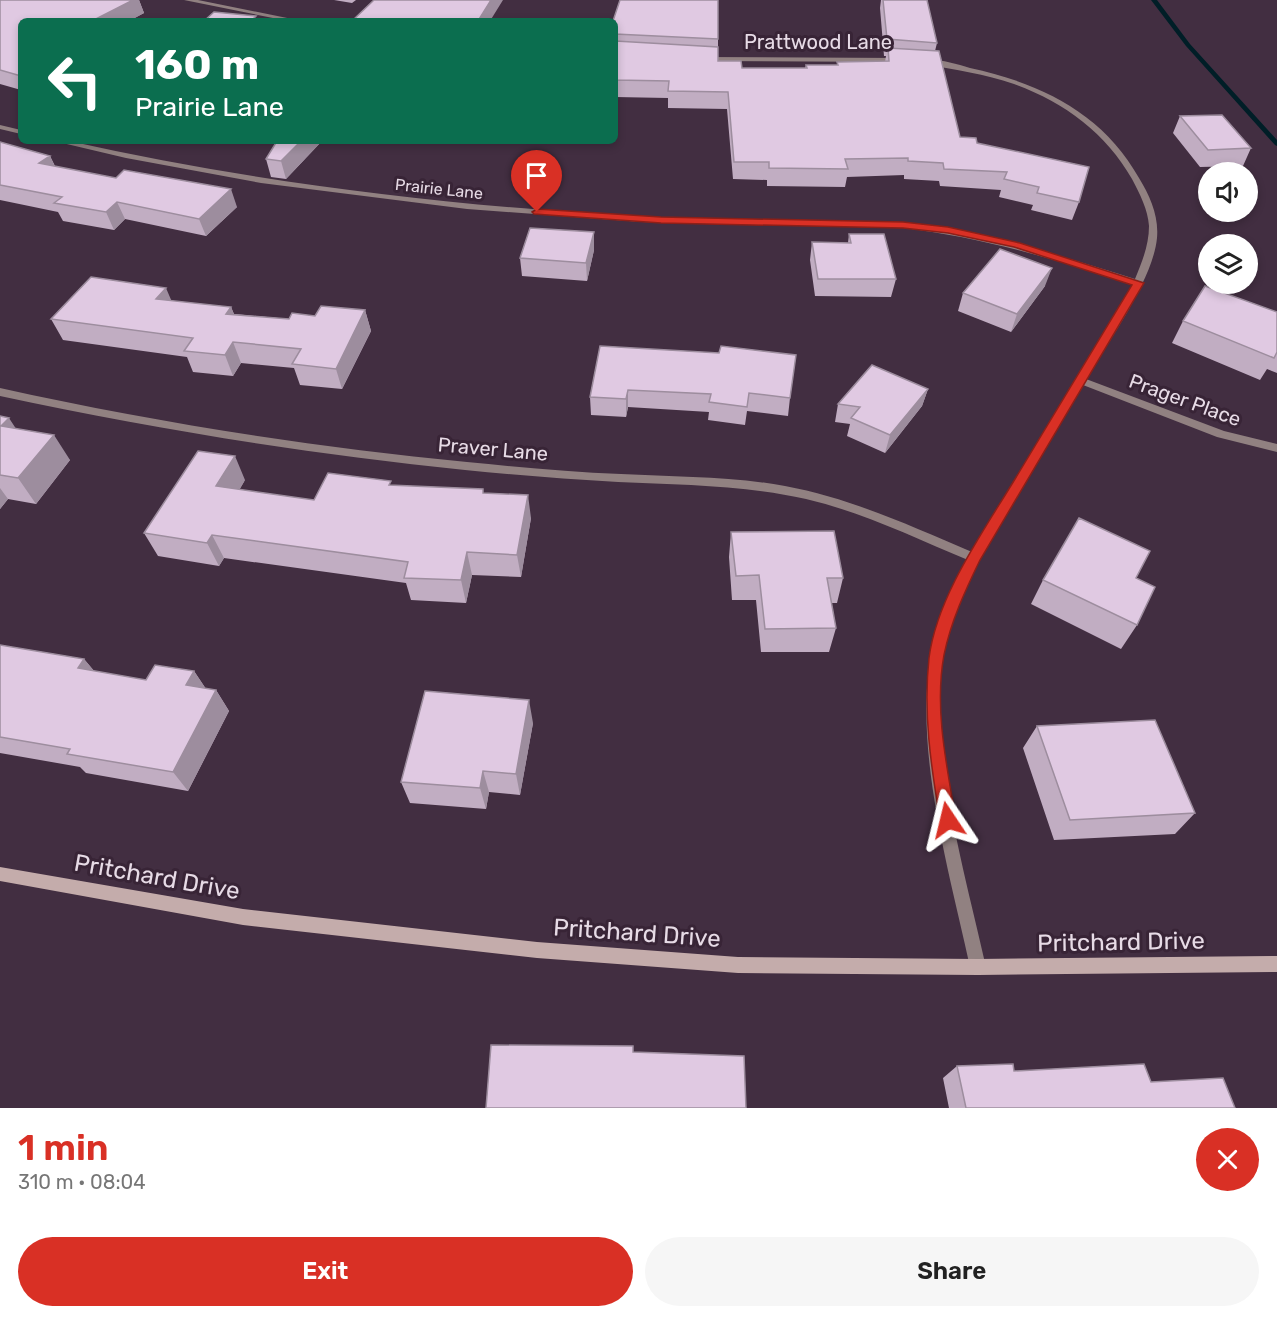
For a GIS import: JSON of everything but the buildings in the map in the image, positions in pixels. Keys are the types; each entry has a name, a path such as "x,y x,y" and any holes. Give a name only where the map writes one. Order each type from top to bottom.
{"street":[{"path":"187,0 283,18"},
{"name":"Prattwood Lane","path":"697,58 927,62 993,74 1056,98 1085,116 1112,141 1145,196 1154,226 1154,240 1138,283 975,558 952,602 937,656 934,707 936,751 978,967"},
{"path":"0,127 18,131"},
{"name":"Prairie Lane","path":"73,144 258,181 426,203 616,218 903,225 948,230 1016,245 1138,283"},
{"name":"Prager Place","path":"1081,381 1221,434 1277,448"},
{"name":"Praver Lane","path":"0,392 193,431 327,450 467,466 721,482 777,489 863,511 975,558"},
{"name":"Pritchard Drive","path":"0,874 243,917 537,950 738,965 978,967 1277,964"}],"waterway":[{"path":"1154,0 1188,45 1277,144"}],"route":[{"path":"537,212 661,220 903,225 948,230 971,233 1016,245 1138,283 975,558 952,602 937,656 934,684 936,751 948,820"}]}
